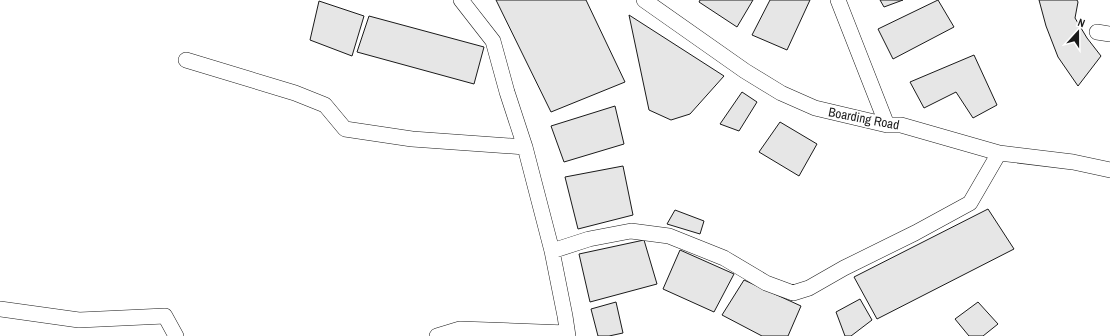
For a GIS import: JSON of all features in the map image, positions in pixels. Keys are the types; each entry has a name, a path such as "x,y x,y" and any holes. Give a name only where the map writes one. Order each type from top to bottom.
{"street":[{"path":"437,336 460,329 567,334 565,316 552,251 525,147 507,92 493,41 461,0"},
{"name":"Boarding Road","path":"644,0 746,71 781,93 814,108 887,125 901,125 999,153 1073,162 1110,170"},
{"path":"838,0 887,125"},
{"path":"186,60 294,93 325,105 345,128 412,140 525,147"},
{"path":"552,251 589,239 631,231 669,236 724,258 766,282 793,293 809,288 844,268 915,233 970,203 999,153"},
{"path":"0,309 79,320 165,316 176,336"}],"building":[{"path":"496,0 586,0 625,82 551,112"},
{"path":"700,0 753,0 737,27 699,2"},
{"path":"770,0 810,0 787,50 752,35"},
{"path":"880,0 903,0 884,7"},
{"path":"938,0 954,27 893,59 878,29"},
{"path":"1039,0 1077,0 1078,2 1075,18 1087,38 1101,56 1078,86 1058,57 1046,26"},
{"path":"319,1 364,16 352,56 310,40"},
{"path":"629,15 724,76 690,114 671,120 649,110"},
{"path":"369,16 484,47 474,84 357,52"},
{"path":"974,55 997,105 973,118 956,92 924,108 910,82"},
{"path":"742,92 757,102 739,131 720,124"},
{"path":"615,106 624,144 564,162 551,126"},
{"path":"780,122 817,144 799,176 759,152"},
{"path":"623,166 633,215 578,229 565,177"},
{"path":"988,209 1014,249 877,319 854,277"},
{"path":"675,210 704,221 700,234 667,224"},
{"path":"644,240 657,284 590,302 579,254"},
{"path":"680,250 734,274 714,312 663,289"},
{"path":"744,280 801,306 788,336 762,336 722,315"},
{"path":"860,299 872,320 851,336 845,336 836,312"},
{"path":"616,302 623,333 609,336 598,336 591,309"},
{"path":"978,302 998,324 983,336 969,336 955,319"}]}
